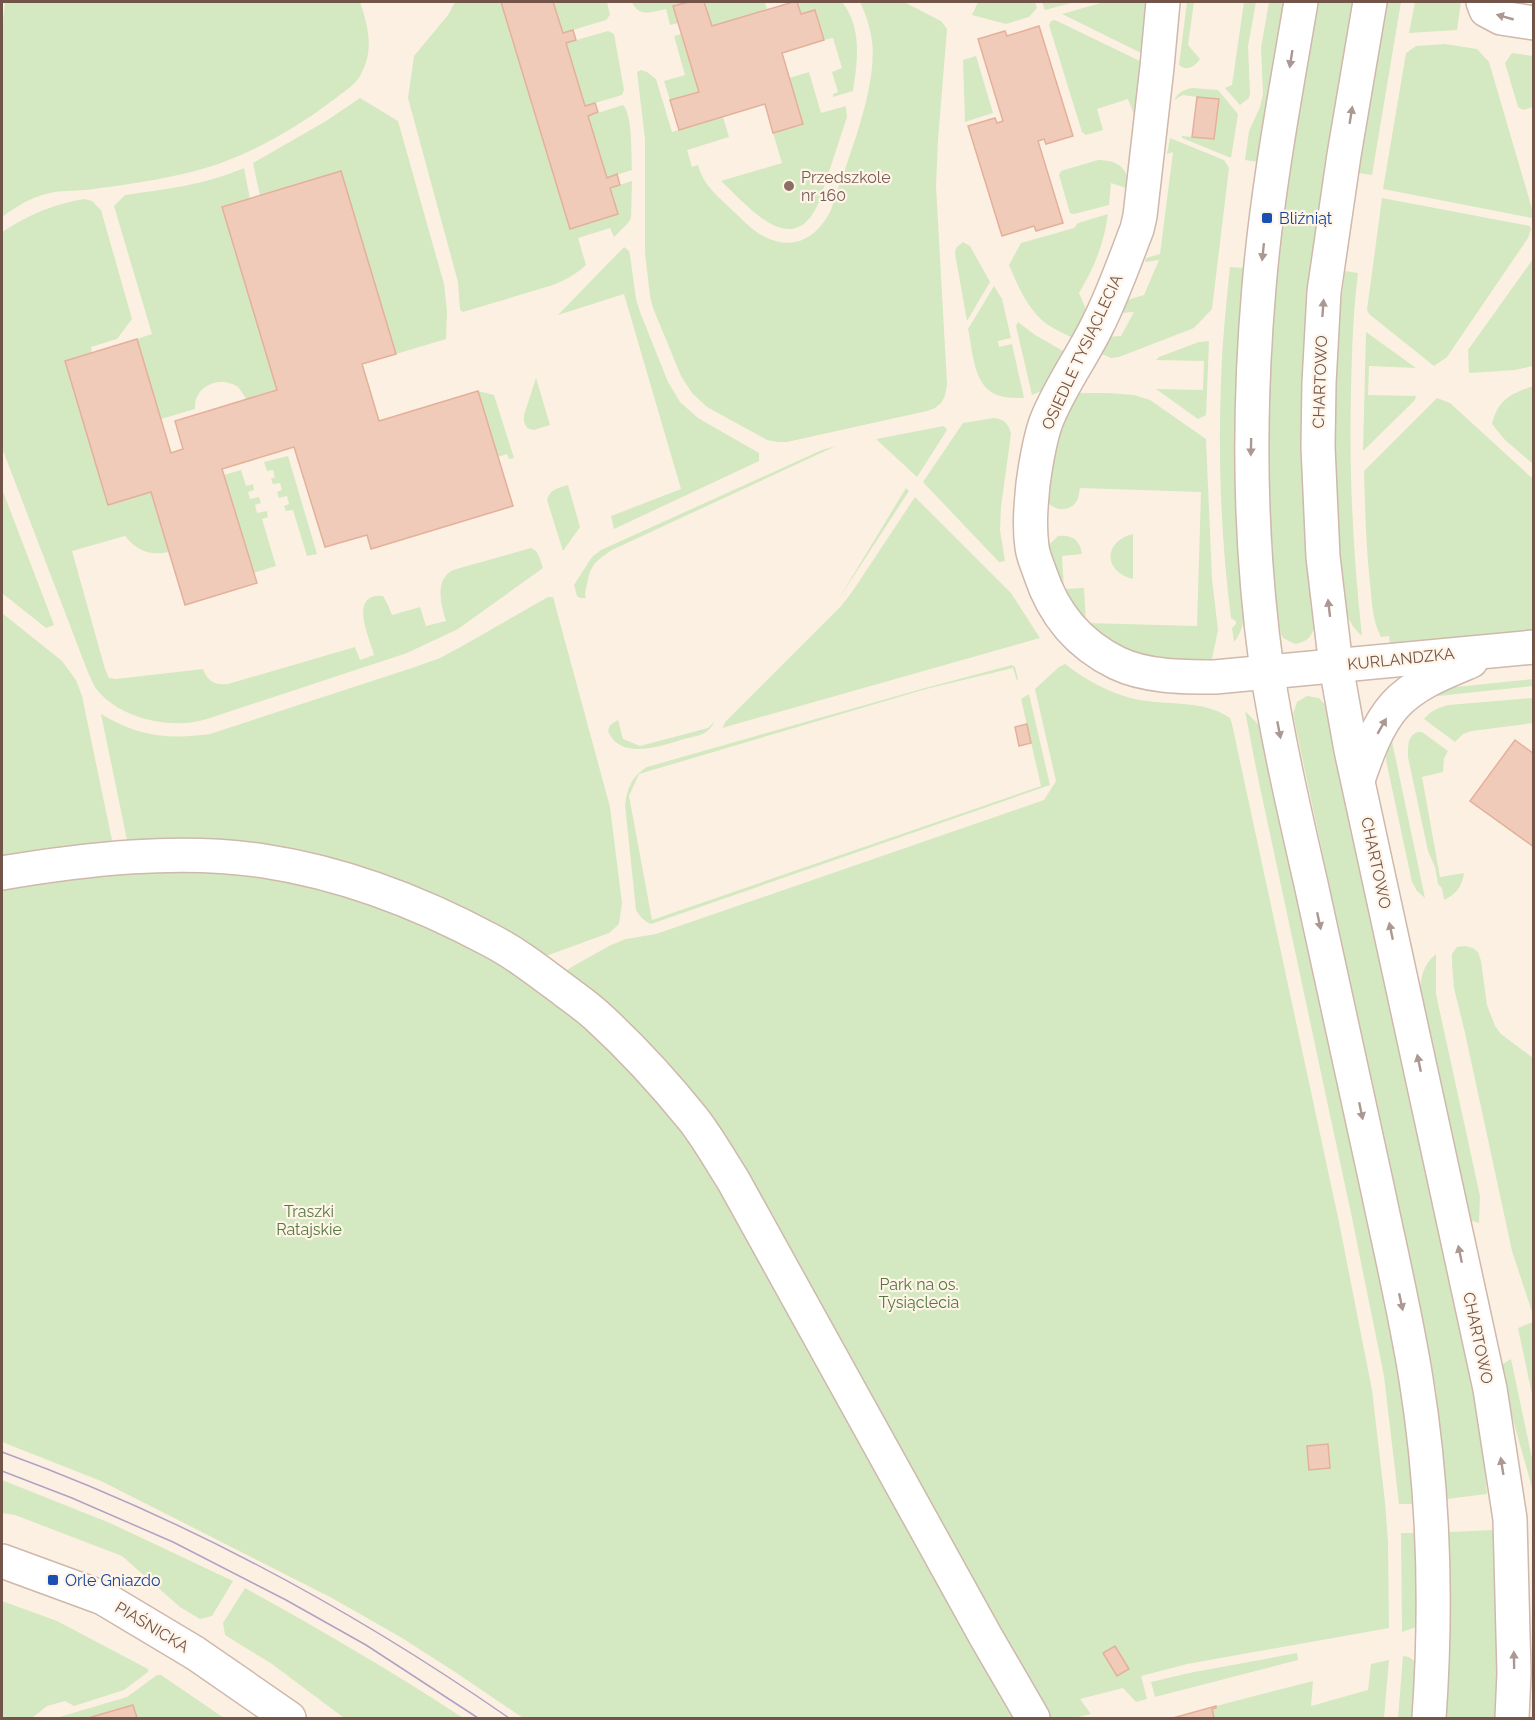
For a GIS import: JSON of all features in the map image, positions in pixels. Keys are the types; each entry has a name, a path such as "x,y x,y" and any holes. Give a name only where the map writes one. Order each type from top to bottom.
{"street":[{"name":"OSIEDLE TYSIĄCLECIA","path":"1163,2 1137,229 1100,321 1060,391 1046,423 1037,454 1029,515 1032,550 1055,609 1075,634 1117,663 1140,672 1172,675 1215,677 1268,672"},
{"path":"1301,2 1267,218 1252,386 1253,522 1259,607 1268,672 1292,800 1359,1101 1416,1378 1429,1496 1433,1559 1434,1643 1429,1719"},
{"name":"CHARTOWO","path":"1370,2 1324,292 1320,342 1318,447 1323,557 1336,666 1358,780 1493,1411 1510,1528 1514,1673 1512,1719"},
{"path":"1483,2 1486,10 1501,18 1533,23"},
{"name":"KURLANDZKA","path":"1268,672 1533,647"},
{"path":"1358,780 1380,727 1395,705 1420,685 1500,650"},
{"path":"2,873 87,861 187,856 263,861 326,873 412,902 492,940 540,972 596,1016 644,1063 694,1121 733,1180 1033,1719"},
{"name":"PIAŚNICKA","path":"2,1561 103,1598 195,1653 289,1719"}],"green space":[{"path":"5,2 360,2 367,28 368,55 357,80 320,110 269,141 233,158 195,171 168,177 46,194 28,200 2,217 2,28"},
{"path":"455,2 501,2 570,228 610,188 632,181 631,218 628,223 614,237 610,228 578,238 586,265 567,279 553,285 463,312 460,310 458,282 408,98 414,56 448,15"},
{"path":"553,2 607,2 610,15 606,20 563,33"},
{"path":"632,2 689,2 673,6 678,23 670,25 666,9 646,13 638,10"},
{"path":"704,2 765,2 767,9 712,26"},
{"path":"797,2 842,2 856,33 856,68 853,91 833,97 833,94 838,92 832,72 842,68 833,38 824,40 816,10 801,14"},
{"name":"Przedszkole nr 160","path":"860,2 904,2 941,21 947,29 936,186 947,384 945,396 935,408 927,411 787,442 767,440 707,407 692,393 681,376 653,308 645,253 645,139 637,72 641,70 647,72 656,79 672,132 723,117 729,137 687,150 692,167 698,165 711,189 757,232 778,242 797,242 813,234 831,210 866,103 873,60 872,41 868,21"},
{"path":"978,2 1035,2 1037,8 1029,17 1006,24 972,15"},
{"path":"1042,2 1075,2 1045,10"},
{"path":"1104,2 1152,2 1145,55 1062,14"},
{"path":"1187,2 1194,2 1188,45 1200,59 1194,66 1188,68 1179,65"},
{"path":"1244,2 1256,2 1248,46 1250,93 1249,98 1240,105 1225,88 1232,85"},
{"path":"1269,2 1285,2 1258,162 1245,160 1249,131 1263,94 1261,48"},
{"path":"1318,2 1354,2 1315,237 1304,351 1302,390 1304,516 1314,628 1307,639 1295,644 1283,638 1279,629 1266,450 1273,287"},
{"path":"1387,2 1401,2 1372,175 1358,173"},
{"path":"1415,2 1461,2 1457,30 1409,33"},
{"path":"1055,20 1144,63 1136,120 1128,99 1097,109 1103,130 1086,135 1082,132 1049,25"},
{"path":"608,31 614,34 624,90 622,95 585,106 566,43"},
{"path":"681,34 699,92 670,100 664,81 685,75 674,36"},
{"path":"1445,44 1477,49 1489,62 1533,212 1532,218 1383,189 1406,53 1416,46"},
{"path":"1512,53 1533,56 1533,107 1523,110 1518,107 1505,63"},
{"path":"976,56 993,113 965,122 963,60"},
{"path":"809,72 821,113 846,106 847,117 819,202 808,219 797,228 784,229 757,215 721,181 782,163 773,133 803,124 789,78"},
{"path":"1193,88 1218,90 1238,114 1231,158 1182,138 1182,136 1214,139 1219,100 1183,95 1174,100 1182,91"},
{"path":"360,98 398,121 444,284 447,311 446,339 396,354 260,196 253,163 326,121"},
{"path":"623,105 630,126 632,170 607,178 588,116"},
{"path":"1170,138 1224,160 1229,168 1212,309 1194,328 1111,358 1097,352 1106,337 1121,336 1134,312 1120,313 1127,300 1144,295 1159,260 1145,262 1146,258 1160,254 1173,152 1167,154"},
{"path":"1105,160 1121,167 1127,176 1129,189 1111,183 1109,205 1070,213 1059,175 1061,171"},
{"path":"244,168 250,199 222,208 277,390 247,400 238,387 226,382 214,383 199,393 195,409 161,419 137,339 152,334 114,206 125,195 200,182"},
{"path":"1382,198 1530,226 1531,229 1528,238 1447,357 1434,366 1367,310"},
{"path":"84,199 92,201 101,210 132,319 117,339 91,347 92,353 65,361 108,504 151,492 169,552 144,551 125,536 72,551 109,678 203,669 213,682 228,684 355,647 360,660 374,655 365,628 363,609 366,601 372,597 383,596 392,615 420,607 426,626 446,621 440,593 443,580 453,570 531,548 538,554 543,568 458,629 407,653 207,719 184,723 149,720 126,712 106,699 89,675 2,448 2,232 41,211"},
{"path":"1108,214 1098,255 1079,293 1088,314 1073,338 1048,325 1035,313 1024,298 1009,265 1021,243 1074,228 1078,223"},
{"path":"963,242 970,246 990,282 967,321 955,253 956,248"},
{"path":"624,247 630,255 640,312 668,382 680,402 698,418 759,453 759,461 614,529 611,516 681,489 624,294 558,315"},
{"path":"1533,259 1533,366 1515,370 1469,373 1468,350"},
{"path":"1230,267 1243,268 1236,449 1237,521 1244,612 1240,633 1234,642 1232,628 1236,621 1231,618 1228,589 1221,500 1220,440 1222,352"},
{"path":"1345,271 1358,273 1352,346 1351,483 1362,636 1351,623 1345,607 1337,512 1336,374"},
{"path":"994,286 1002,299 1011,338 998,341 999,347 1012,344 1024,398 1003,397 991,392 979,378 973,358 968,329"},
{"path":"1018,322 1035,335 1065,352 1043,390 1032,395 1016,326"},
{"path":"1366,332 1416,368 1369,366 1368,395 1416,396 1415,400 1363,451"},
{"path":"1209,341 1206,415 1198,419 1156,389 1203,390 1204,361 1156,360 1199,342"},
{"path":"536,378 550,425 534,430 527,428 524,415"},
{"path":"1534,386 1533,464 1505,440 1492,424 1498,409 1506,399"},
{"path":"478,391 494,395 514,458 509,459 507,454 498,457"},
{"path":"1073,393 1134,395 1150,400 1206,439 1212,579 1218,630 1212,659 1192,663 1157,661 1117,648 1100,638 1085,624 1062,591 1047,551 1049,545 1058,536 1071,537 1081,549 1082,554 1062,556 1064,589 1084,588 1086,623 1197,626 1201,492 1080,488 1077,500 1069,508 1055,508 1048,502 1045,489 1053,442"},
{"path":"1437,398 1450,403 1533,479 1533,631 1390,644 1389,636 1381,637 1378,631 1373,610 1369,569 1364,471"},
{"path":"994,418 1005,423 1011,434 1001,507 1000,530 1005,561 999,562 923,482 963,423"},
{"path":"944,426 947,430 917,477 876,439"},
{"path":"836,446 612,550 592,568 586,598 577,596 574,585 592,557 601,550 822,450"},
{"path":"288,456 317,554 307,556 293,510 286,511 284,506 289,504 287,496 279,498 277,492 282,490 280,483 273,484 271,479 275,477 273,470 267,471 264,462"},
{"path":"241,470 246,486 253,484 254,490 248,492 250,499 259,497 261,503 255,505 257,513 267,511 268,517 262,519 276,566 253,573 224,475"},
{"path":"568,485 580,527 563,551 547,500 552,491"},
{"path":"906,488 909,491 838,600"},
{"path":"2,489 54,625 46,628 2,593"},
{"path":"915,497 1011,593 1040,638 722,728 726,721 842,605"},
{"path":"1133,534 1133,579 1116,570 1110,556 1116,543"},
{"path":"548,597 553,597 610,807 622,903 619,924 609,933 546,956 417,892 128,845 101,714 140,732 167,736 210,734 440,658"},
{"path":"2,613 62,661 76,680 82,696 113,845 2,860"},
{"name":"Park na os. Tysiąclecia","path":"1065,664 1098,685 1125,696 1147,701 1196,705 1230,718 1339,1222 1372,1390 1388,1541 1389,1628 1187,1664 1141,1676 1147,1699 1136,1702 1123,1688 1080,1699 1091,1714 1074,1718 523,1718 402,1638 332,1598 101,1481 2,1442 2,883 161,866 322,883 561,974 611,945 626,939 656,934 1044,800 1056,781 1035,689"},
{"path":"1012,665 1015,667 1017,681 1013,668 926,689 639,774 629,796 652,920 1041,786 1021,699 1029,694 1050,785 651,924 644,920 636,910 625,805 631,783 638,774 647,767 925,688"},
{"path":"1533,679 1533,686 1438,696 1437,689"},
{"path":"1307,696 1319,698 1326,706 1471,1382 1482,1443 1487,1494 1447,1499 1436,1390 1293,714 1297,702"},
{"path":"1533,698 1533,723 1472,731 1463,734 1455,742 1424,719 1434,710 1448,705"},
{"path":"1245,711 1259,725 1263,734 1400,1379 1413,1504 1399,1504 1384,1376"},
{"path":"618,720 623,739 640,746 708,728 715,721 708,730 701,734 664,745 631,749 614,740 608,731 610,725"},
{"path":"1390,732 1425,898 1412,882 1386,760"},
{"path":"1418,732 1422,732 1448,751 1444,758 1443,772 1422,777 1440,877 1464,873 1458,890 1444,900 1442,888 1438,884 1435,867 1428,851 1408,757 1410,739"},
{"path":"1465,946 1478,952 1487,1005 1495,1026 1501,1034 1533,1058 1533,1315 1512,1251 1454,988 1452,954 1457,947"},
{"path":"1436,954 1436,994 1480,1196 1479,1223 1469,1220 1420,991 1424,970"},
{"path":"1534,1322 1533,1399 1518,1328"},
{"path":"1511,1359 1533,1463 1533,1492 1511,1413 1501,1365"},
{"path":"2,1480 110,1523 233,1581 212,1616 200,1619 180,1607 122,1556 15,1515 2,1513"},
{"path":"1493,1530 1498,1624 1497,1718 1446,1718 1450,1602 1449,1532"},
{"path":"1401,1533 1416,1533 1418,1621 1416,1627 1402,1632"},
{"path":"245,1588 355,1651 463,1718 344,1718 272,1664 225,1635 223,1623"},
{"path":"2,1601 57,1621 148,1669 148,1672 124,1690 74,1706 65,1701 47,1706 32,1718 2,1718"},
{"path":"1297,1653 1298,1660 1155,1697 1151,1682 1189,1673"},
{"path":"1403,1656 1417,1663 1413,1718 1398,1718"},
{"path":"1389,1660 1384,1718 1214,1718 1212,1709 1216,1706 1313,1681 1311,1706 1368,1690 1371,1664"},
{"path":"157,1675 161,1675 224,1718 137,1718 133,1705 88,1718 56,1718 127,1697"}],"building":[{"path":"501,2 553,2 563,33 573,30 576,40 566,43 585,106 595,103 598,112 588,116 607,178 617,174 620,185 610,188 618,214 570,229"},
{"path":"689,2 704,2 712,26 793,2 797,2 801,14 815,10 824,40 782,53 803,124 773,133 765,104 679,130 670,100 699,92 673,6"},
{"path":"1039,26 1073,136 1046,144 1044,139 1038,141 1063,223 1036,231 1034,226 1002,236 968,126 995,118 997,123 1003,121 978,39 1005,31 1007,36"},
{"path":"1197,97 1219,99 1214,139 1192,137"},
{"path":"341,171 396,354 362,364 379,421 478,391 513,506 371,549 367,535 325,547 294,447 222,469 257,583 185,605 151,492 108,505 65,361 137,339 171,453 183,449 175,421 277,390 222,207"},
{"path":"1027,724 1031,743 1019,746 1015,727"},
{"path":"1515,740 1534,754 1534,847 1470,801"},
{"path":"1328,1444 1330,1468 1309,1470 1307,1446"},
{"path":"1115,1646 1129,1669 1117,1676 1103,1653"},
{"path":"133,1705 137,1718 88,1718"},
{"path":"1216,1706 1212,1709 1214,1718 1173,1718"}],"tram line":[{"path":"2,1452 135,1506 264,1568 389,1640 509,1718"},
{"path":"2,1471 72,1498 173,1542 286,1600 366,1645 478,1718"}],"place":[{"name":"Przedszkole nr 160","path":"789,186"},
{"name":"Bliźniąt","path":"1267,218"},
{"name":"Orle Gniazdo","path":"53,1580"}],"park label":[{"name":"Traszki Ratajskie","path":"309,1220"}]}
